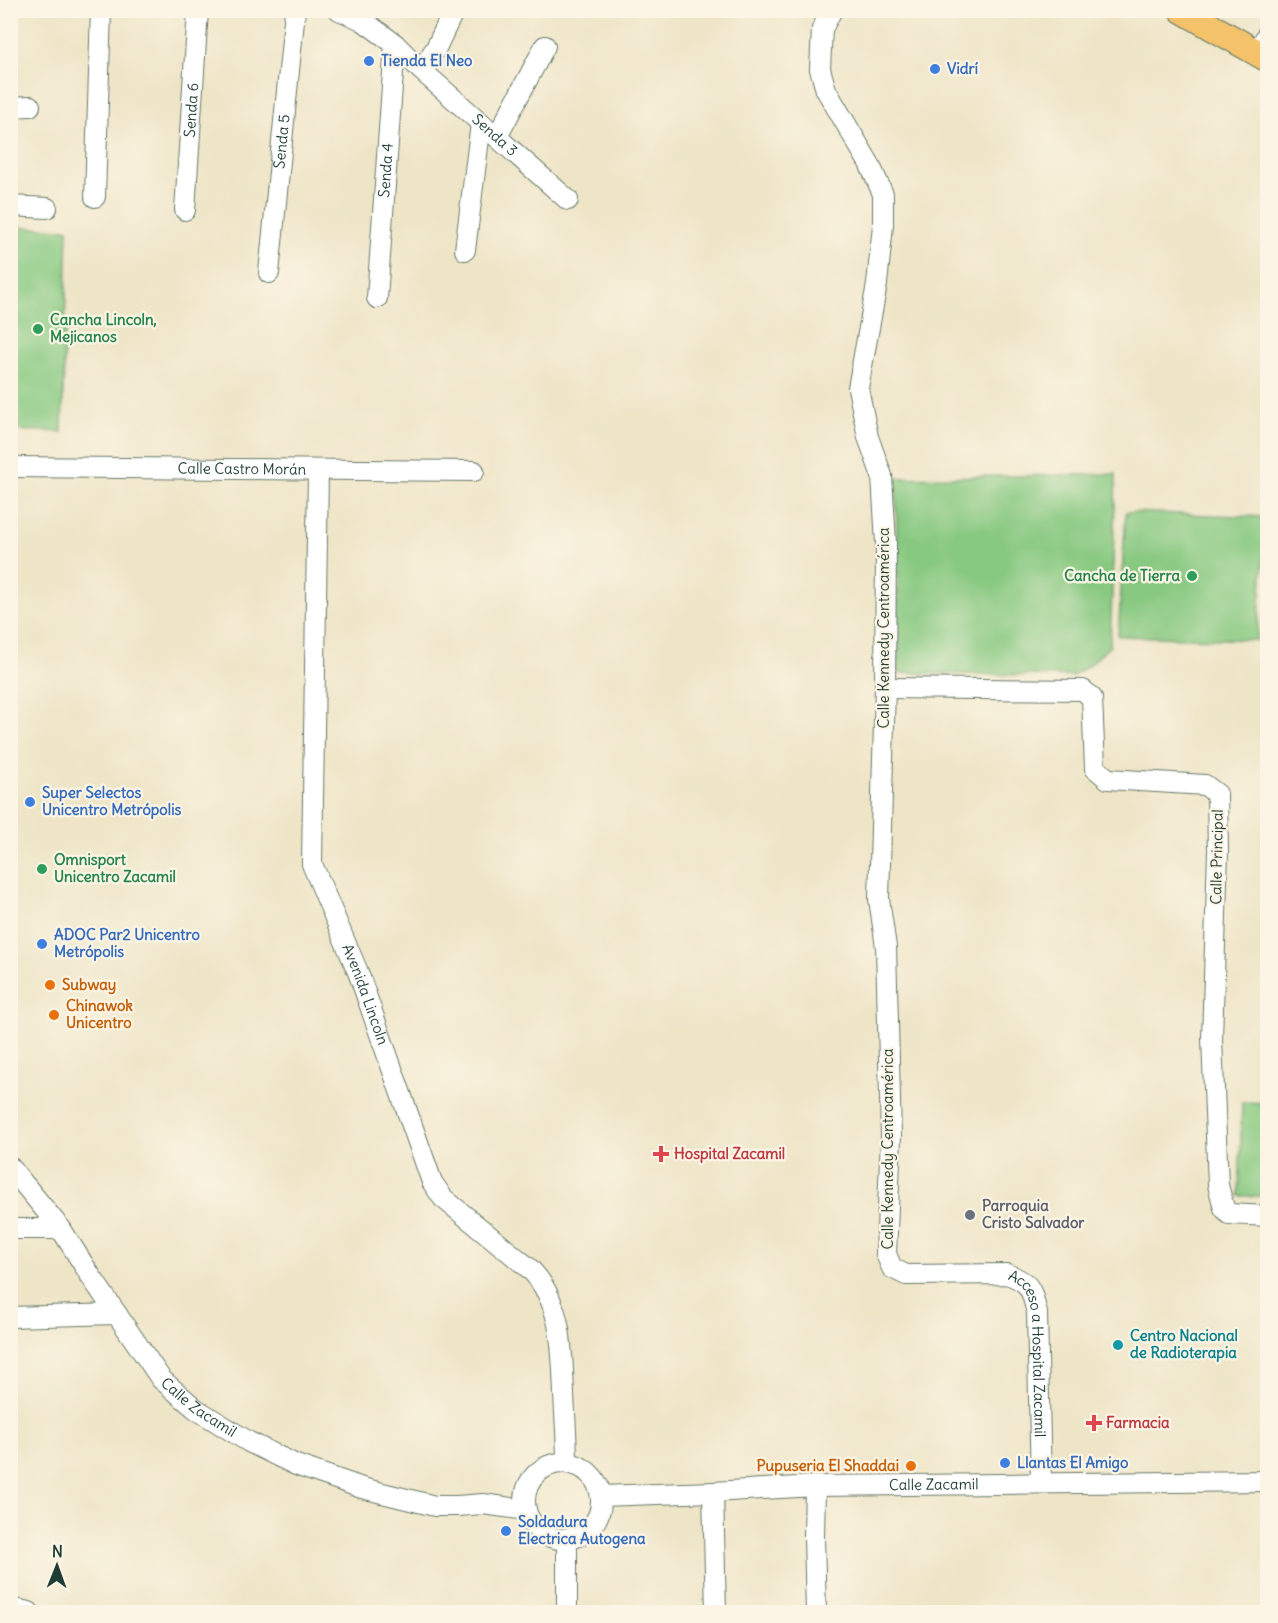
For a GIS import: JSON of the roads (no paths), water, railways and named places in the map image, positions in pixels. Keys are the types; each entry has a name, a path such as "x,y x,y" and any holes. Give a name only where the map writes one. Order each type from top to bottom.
{"main road":[{"path":"1182,10 1264,48"}],"street":[{"path":"95,197 101,10"},
{"name":"Senda 6","path":"184,210 198,10"},
{"name":"Senda 5","path":"269,273 295,10"},
{"name":"Senda 3","path":"339,10 362,20 395,44 421,70 568,200"},
{"path":"421,70 436,48 454,10"},
{"name":"Calle Kennedy Centroamérica","path":"832,10 822,29 820,69 826,90 869,163 883,194 883,225 877,284 858,388 868,437 882,476 886,543 885,688 879,899 886,947 891,1136 886,1254 892,1268"},
{"name":"Senda 4","path":"377,297 395,44"},
{"path":"497,137 544,46"},
{"path":"10,107 30,106"},
{"path":"465,250 481,123"},
{"path":"10,207 47,208"},
{"name":"Calle Castro Morán","path":"10,467 474,471"},
{"name":"Avenida Lincoln","path":"318,471 312,864 358,972 432,1182 443,1198 530,1269 542,1281 550,1296 561,1340 567,1463"},
{"name":"Calle Principal","path":"885,688 1083,690 1092,698 1095,768 1108,779 1205,785 1217,794 1218,850 1212,1039 1219,1191 1224,1208 1229,1214 1268,1216"},
{"name":"Calle Zacamil","path":"10,1167 61,1229 161,1379 195,1408 249,1442 296,1465 362,1488 435,1506 483,1504 526,1510"},
{"path":"10,1229 61,1229"},
{"name":"Acceso a Hospital Zacamil","path":"892,1268 906,1275 1007,1274 1020,1278 1030,1288 1037,1313 1041,1484"},
{"path":"10,1317 117,1314"},
{"path":"567,1463 579,1466 590,1474 597,1484 601,1496 600,1511 594,1523 582,1533 567,1538 555,1538 543,1533 533,1524 526,1510 525,1498 528,1485 535,1475 554,1464 567,1463"},
{"name":"Calle Zacamil","path":"601,1496 815,1486 1268,1481"},
{"name":"Calle Zacamil","path":"483,1504 509,1496 528,1485"},
{"path":"815,1486 816,1612"},
{"path":"713,1492 716,1612"},
{"path":"567,1538 567,1612"},
{"path":"10,1608 29,1612"}],"place":[{"name":"Tienda El Neo","path":"369,61"},
{"name":"Vidrí","path":"935,69"},
{"name":"Cancha Lincoln, Mejicanos","path":"38,329"},
{"name":"Cancha de Tierra","path":"1192,576"},
{"name":"Super Selectos Unicentro Metrópolis","path":"30,802"},
{"name":"Omnisport Unicentro Zacamil","path":"42,869"},
{"name":"ADOC Par2 Unicentro Metrópolis","path":"42,944"},
{"name":"Subway","path":"50,985"},
{"name":"Chinawok Unicentro","path":"54,1015"},
{"name":"Hospital Zacamil","path":"661,1154"},
{"name":"Parroquia Cristo Salvador","path":"970,1215"},
{"name":"Centro Nacional de Radioterapia","path":"1118,1345"},
{"name":"Farmacia","path":"1094,1423"},
{"name":"Llantas El Amigo","path":"1005,1463"},
{"name":"Pupuseria El Shaddai","path":"911,1466"},
{"name":"Soldadura Electrica Autogena","path":"506,1531"}]}
